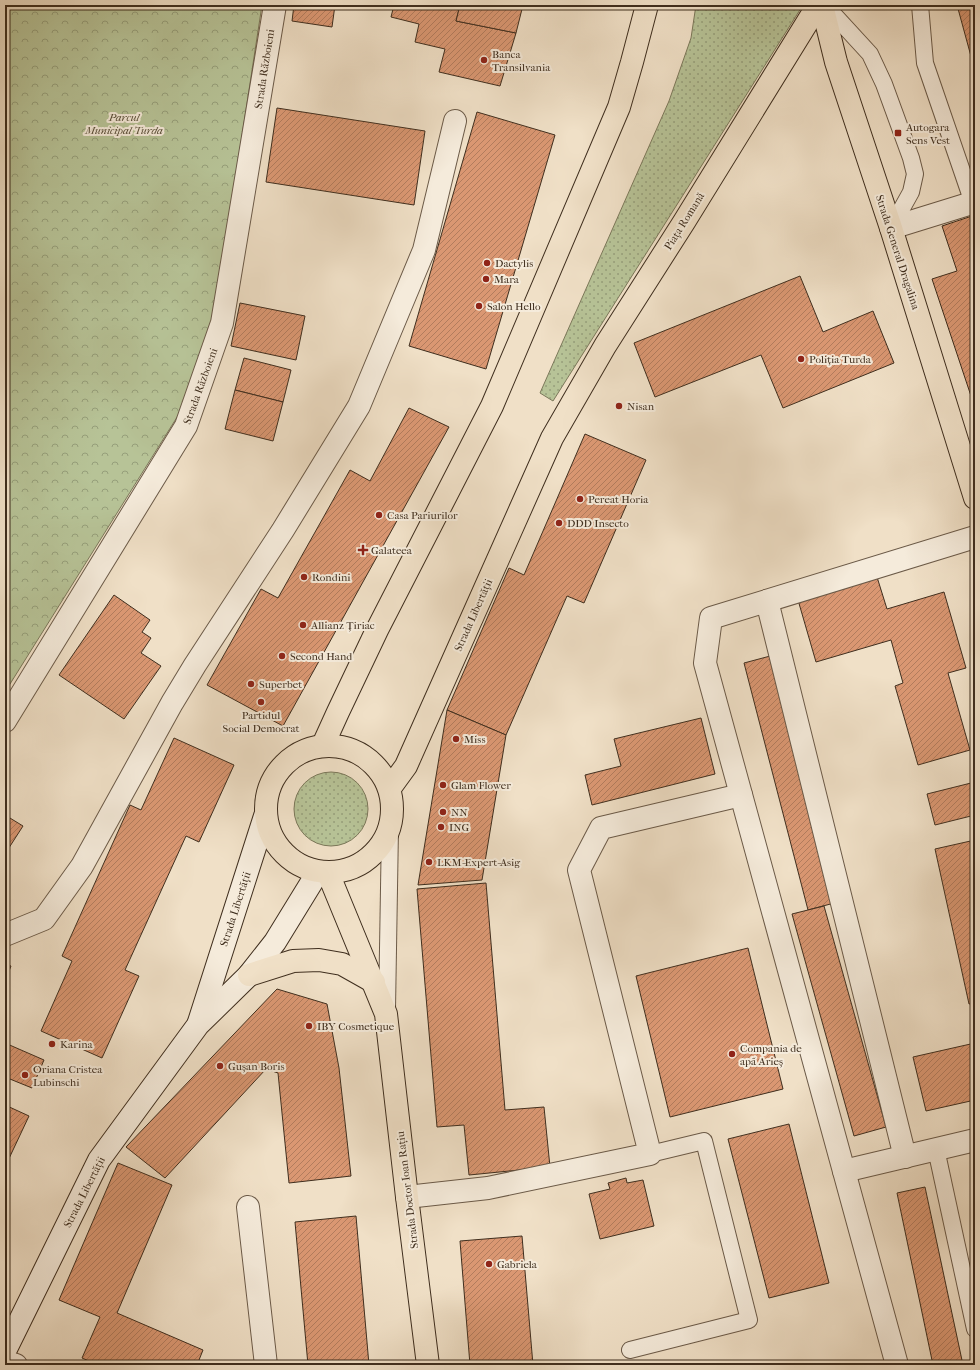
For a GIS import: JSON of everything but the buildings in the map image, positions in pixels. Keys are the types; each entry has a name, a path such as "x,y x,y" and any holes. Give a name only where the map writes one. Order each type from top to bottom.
{"main road":[{"path":"323,745 377,630 492,406 619,107 647,5"},
{"name":"Piața Romană","path":"552,438 605,346 684,222 818,5"},
{"name":"Strada General Dragalina","path":"823,5 836,62 891,228 975,498"},
{"name":"Strada Libertății","path":"390,788 406,766 552,438"},
{"path":"323,745 351,748 375,764 390,788 393,808 390,828 381,846 366,860 348,869 323,872 299,865 276,845 265,816 266,796 273,777 286,761 303,750 323,745"},
{"name":"Strada Doctor Ioan Rațiu","path":"323,872 374,982 386,1014 428,1365"},
{"path":"249,975 293,961 319,960 342,964 374,982"}],"street":[{"name":"Strada Războieni","path":"5,721 186,426 222,323 275,5"},
{"path":"5,935 44,919 82,866 172,703 283,530 359,406 424,250 455,121"},
{"path":"891,228 974,202"},
{"path":"897,1365 705,663 711,618 975,537"},
{"path":"767,601 905,1157"},
{"path":"407,1197 488,1188 650,1154 579,870 601,828 741,795"},
{"name":"Strada Libertății","path":"198,1025 265,816"},
{"name":"Strada Libertății","path":"5,1351 99,1160 198,1025 249,975 275,942 323,872"},
{"path":"844,1171 975,1140"},
{"path":"248,1207 266,1365"},
{"path":"5,1361 16,1365"}],"lane":[{"path":"823,5 870,54 884,84 911,158 914,174 911,192 891,228"},
{"path":"920,5 925,63 974,202"},
{"name":"Strada Doctor Ioan Rațiu","path":"386,1014 390,828"},
{"path":"630,1350 750,1320 704,1141 650,1154"},
{"path":"936,1149 975,1329"}],"green space":[{"name":"Parcul Municipal Turda","path":"5,5 262,5 214,319 179,414 5,692"},
{"path":"696,5 803,5 553,401 540,393 669,101 691,38"},
{"path":"331,772 352,778 362,788 368,809 362,830 352,840 331,846 310,840 300,830 294,809 300,788 310,778"}],"place":[{"name":"Banca Transilvania","path":"484,60"},
{"name":"Autogara Sens Vest","path":"898,133"},
{"name":"Dactylis","path":"487,263"},
{"name":"Mara","path":"486,279"},
{"name":"Salon Hello","path":"479,306"},
{"name":"Poliția Turda","path":"801,359"},
{"name":"Nisan","path":"619,406"},
{"name":"Pereat Horia","path":"580,499"},
{"name":"Casa Pariurilor","path":"379,515"},
{"name":"DDD Insecto","path":"559,523"},
{"name":"Galateea","path":"363,550"},
{"name":"Rondini","path":"304,577"},
{"name":"Allianz Țiriac","path":"303,625"},
{"name":"Second Hand","path":"282,656"},
{"name":"Superbet","path":"251,684"},
{"name":"Partidul Social Democrat","path":"261,702"},
{"name":"Miss","path":"456,739"},
{"name":"Glam Flower","path":"443,785"},
{"name":"NN","path":"443,812"},
{"name":"ING","path":"441,827"},
{"name":"LKM-Expert-Asig","path":"429,862"},
{"name":"IBY Cosmetique","path":"309,1026"},
{"name":"Karina","path":"52,1044"},
{"name":"Compania de apă Arieș","path":"732,1054"},
{"name":"Gușan Boris","path":"220,1066"},
{"name":"Oriana Cristea Lubinschi","path":"25,1075"},
{"name":"Gabriela","path":"489,1264"}]}
